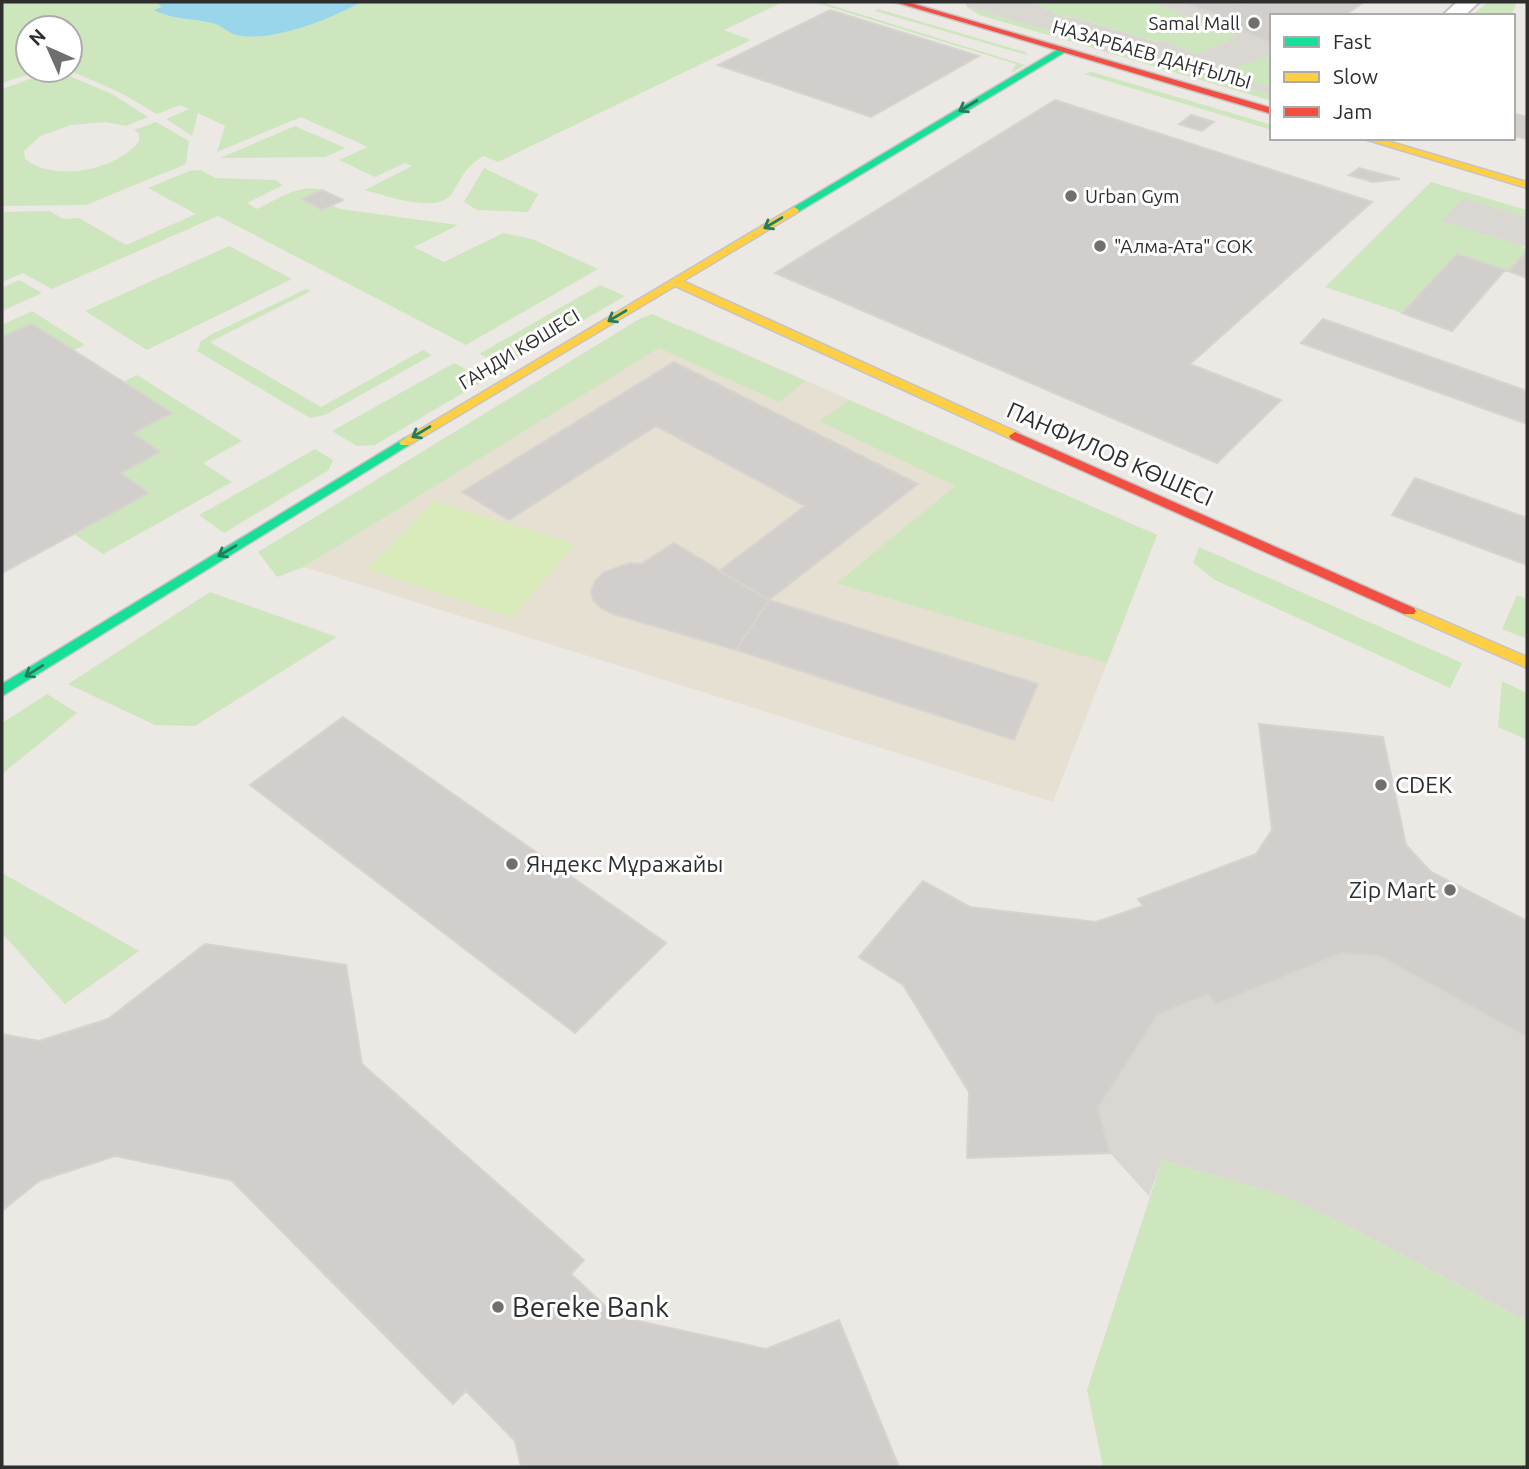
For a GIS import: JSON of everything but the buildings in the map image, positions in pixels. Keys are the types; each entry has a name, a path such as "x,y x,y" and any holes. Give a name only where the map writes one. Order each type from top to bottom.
{"street":[{"name":"НАЗАРБАЕВ ДАҢҒЫЛЫ","path":"899,2 1270,110"},
{"path":"954,2 965,17 978,25"},
{"path":"1454,14 1469,2"},
{"name":"ГАНДИ КӨШЕСІ","path":"2,691 365,466 1062,50"},
{"path":"1373,140 1527,185"},
{"name":"ПАНФИЛОВ КӨШЕСІ","path":"676,282 865,370 1527,663"}],"shaded area":[{"path":"965,2 1036,2 1033,3 1067,19 1073,17 1157,42 1162,40 1196,54 1238,37 1152,2 1183,2 1226,19 1232,17 1242,21 1230,26 1270,42 1270,57 1218,72 1270,86 1270,94 1117,50 1109,53 1093,48 1098,44 967,7"},
{"path":"1463,198 1527,217 1527,247 1442,221"},
{"path":"689,329 1157,535 1053,802 304,567"},
{"path":"1341,953 1380,956 1527,1037 1527,1321 1341,1222 1282,1195 1162,1160 1149,1196 1110,1153 1098,1108 1158,1014 1208,994 1217,1004"}],"green space":[{"path":"2,2 783,2 724,30 751,40 498,162 484,156 478,159 462,176 453,192 436,203 412,202 365,190 412,166 405,163 375,177 339,160 368,147 301,117 217,152 225,126 198,113 192,136 166,119 189,109 180,105 157,114 119,92 84,77 84,14 14,14 14,79 2,83"},
{"path":"813,2 821,2 1025,65 1011,73 1016,64"},
{"path":"1152,2 1239,37 1196,54 1162,40 1157,42 1074,17 1068,19 1032,3"},
{"path":"1488,2 1517,2 1512,14 1473,14"},
{"path":"967,7 1099,44 1093,48 979,15"},
{"path":"878,9 1025,52 1027,55 875,11"},
{"path":"1117,50 1270,94 1270,100 1109,53"},
{"path":"1270,57 1270,86 1216,72"},
{"path":"1092,72 1270,124 1270,129 1084,74"},
{"path":"84,82 112,94 148,117 126,126 106,122 71,125 40,136 24,151 25,159 37,166 68,171 101,166 129,151 139,141 139,134 134,130 156,122 189,141 186,164 86,205 2,206 2,89 16,84"},
{"path":"295,126 345,148 325,157 220,158"},
{"path":"484,168 538,194 528,212 477,210 464,202"},
{"path":"201,170 215,178 275,180 283,185 247,203 257,209 297,191 314,188 322,190 322,209 332,205 340,209 458,225 414,247 444,262 503,233 532,239 598,269 466,345 218,216 52,289 23,273 2,282 2,212 50,211 63,219 79,218 126,245 196,214 148,188 189,171"},
{"path":"1431,182 1527,210 1527,217 1463,199 1527,250 1509,271 1457,254 1402,313 1325,287"},
{"path":"229,246 292,279 147,350 85,311"},
{"path":"19,280 42,293 2,311 2,288"},
{"path":"600,285 625,296 516,360 497,362 479,354"},
{"path":"306,289 311,291 210,342 321,407 423,350 432,355 325,415 310,418 197,351 201,341 212,334"},
{"path":"32,311 85,345 74,350 32,324 2,337 2,325"},
{"path":"652,314 806,381 779,402 659,348 304,567 277,577 258,552 641,318"},
{"path":"454,363 479,376 480,383 375,445 357,446 332,431"},
{"path":"137,375 242,441 203,463 232,482 103,554 74,534 149,493 121,473 160,452 133,433 172,413 123,382"},
{"path":"849,400 1157,535 1107,663 837,583 955,486 819,421"},
{"path":"315,449 333,460 329,470 224,533 199,515"},
{"path":"434,501 575,544 513,617 367,569"},
{"path":"1199,547 1462,663 1450,688 1215,580 1193,563"},
{"path":"210,592 337,637 195,726 155,725 68,684"},
{"path":"1517,595 1527,599 1527,639 1502,629"},
{"path":"1502,681 1527,693 1527,740 1498,727"},
{"path":"47,694 77,713 2,774 2,723"},
{"path":"2,873 139,951 65,1004 2,933"},
{"path":"1162,1160 1283,1195 1341,1222 1527,1321 1527,1467 1103,1467 1087,1390"}],"water":[{"path":"156,2 361,2 300,28 250,37 233,34 212,23 161,13 154,10 162,7"}],"traffic: fast":[{"path":"794,210 1062,50"},
{"path":"2,691 405,442"}],"traffic: slow":[{"path":"1373,140 1527,185"},
{"path":"405,442 794,210"},
{"path":"676,282 1015,436"},
{"path":"1409,611 1527,663"}],"traffic: jam":[{"path":"899,2 1270,110"},
{"path":"1015,436 1409,611"}],"place":[{"name":"Samal Mall","path":"1254,23"},
{"name":"Urban Gym","path":"1071,196"},
{"name":"\"Алма-Ата\" СОК","path":"1100,246"},
{"name":"CDEK","path":"1381,785"},
{"name":"Яндекс Мұражайы","path":"512,864"},
{"name":"Zip Mart","path":"1450,890"},
{"name":"Bereke Bank","path":"498,1307"}]}
